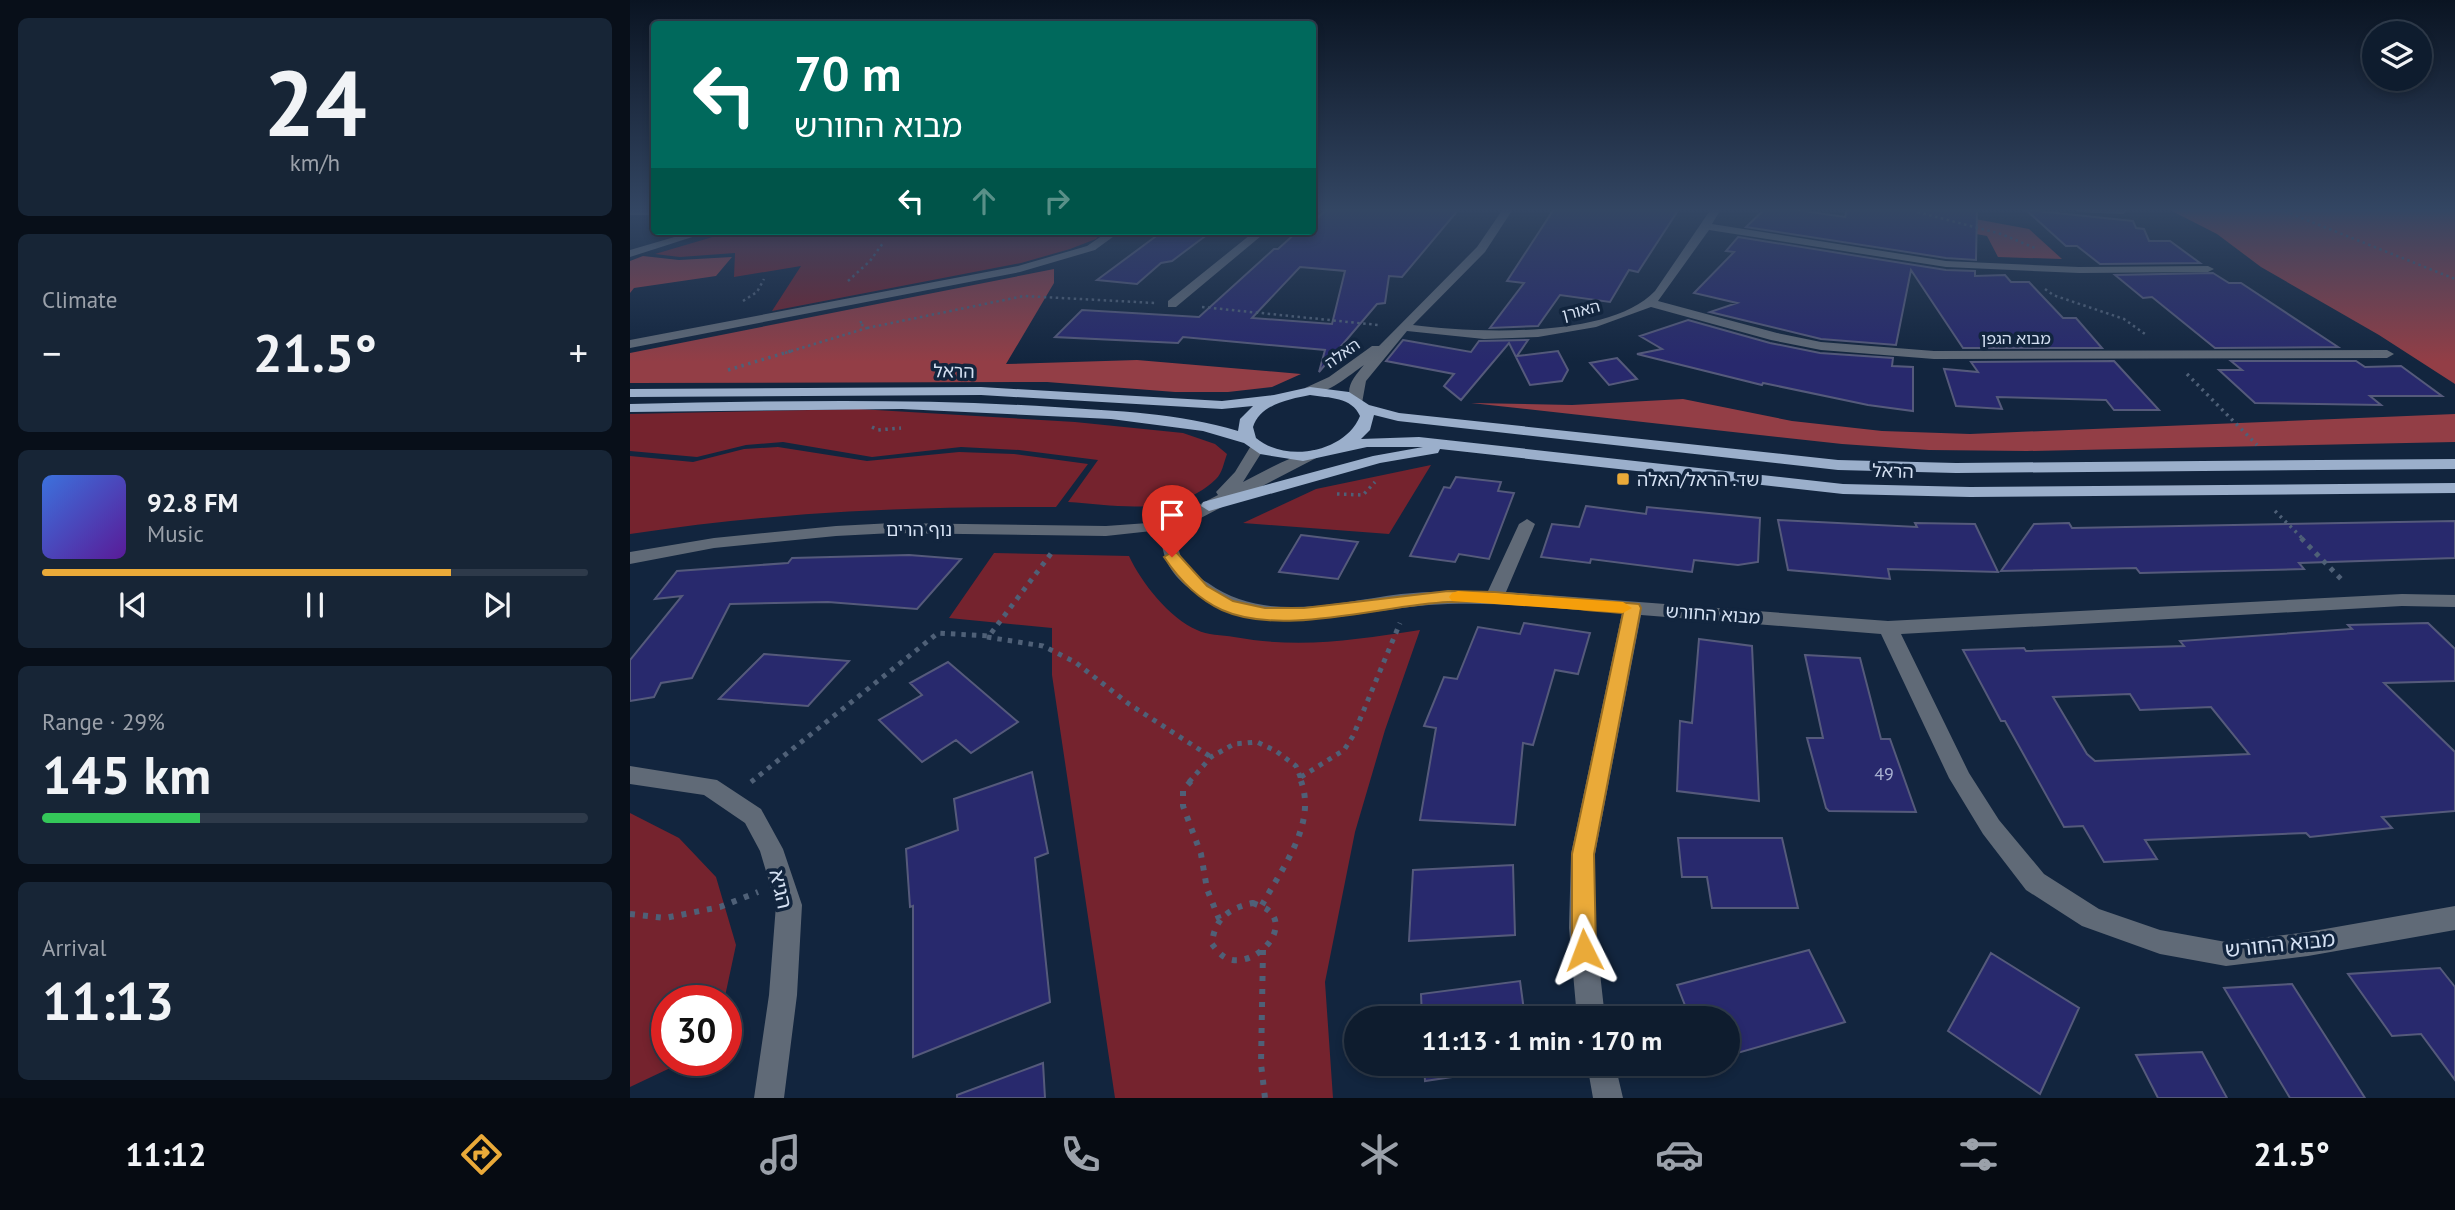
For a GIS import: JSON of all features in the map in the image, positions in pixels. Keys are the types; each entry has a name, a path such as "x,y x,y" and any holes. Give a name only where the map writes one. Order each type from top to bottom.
{"main road":[{"name":"הראל","path":"630,393 981,391 1222,405 1276,399 1310,391 1344,395 1398,417 1838,465 1956,468 2455,464"},
{"path":"1253,443 1245,424 1251,414 1276,399"},
{"name":"הראל","path":"630,408 814,404 988,406 1187,422 1208,426 1278,455 1314,455 1367,442 1392,440 1843,489 1970,492 2455,488"},
{"path":"1332,451 1348,444 1367,426 1369,417 1361,404"},
{"path":"1207,507 1380,459 1457,446"}],"street":[{"path":"630,344 823,308 1053,260"},
{"path":"1172,304 1226,260"},
{"name":"האלה","path":"1361,404 1355,393 1358,383 1391,339 1467,260"},
{"path":"1650,303 1680,260"},
{"path":"1911,260 2079,270 2208,269"},
{"name":"האורן","path":"1403,327 1454,334 1532,335 1592,326 1650,303"},
{"name":"מבוא הגפן","path":"1650,303 1776,337 1881,352 1934,355 2387,354"},
{"name":"האלה","path":"1310,391 1334,380 1391,339"},
{"name":"נוף הרים","path":"1207,507 1241,475 1253,443"},
{"name":"נוף הרים","path":"630,558 714,543 836,531 893,528 1129,531 1169,524 1289,464 1314,455"},
{"name":"מבוא החורש","path":"1169,524 1172,557 1201,590 1228,606 1265,614 1304,614 1410,599 1494,597 1888,628 2402,600 2455,601"},
{"path":"1494,597 1527,524"},
{"path":"1590,1006 1582,928 1583,854 1633,608"},
{"name":"מבוא החורש","path":"1888,628 1960,778 1991,827 2035,882 2091,918 2160,942 2226,954 2308,944 2455,918"},
{"name":"הגיא","path":"630,775 709,787 753,816 771,849 789,905 783,995 769,1098"},
{"path":"1603,1076 1608,1098"}],"path":[{"path":"823,308 871,260"},
{"path":"2043,260 2047,269"},
{"path":"2408,260 2455,279"},
{"path":"727,370 867,328 1024,296 1172,304 1403,327"},
{"path":"867,328 859,323 870,318"},
{"path":"2255,490 2363,602"},
{"path":"984,636 989,636 1069,531"},
{"path":"1301,777 1344,750 1353,736 1410,599"},
{"path":"729,800 938,633 984,636 1043,646 1075,662 1129,704 1211,757"},
{"path":"1219,919 1207,889 1201,854 1183,806 1183,790 1211,757 1234,744 1257,742 1276,751 1296,766 1305,791 1306,816 1292,852 1262,905"},
{"path":"630,914 665,918 720,906 781,882"},
{"path":"1253,903 1262,905 1271,911 1276,929 1273,939 1263,950 1242,960 1222,957 1212,944 1213,929 1219,919 1237,906 1253,903"},
{"path":"1263,950 1261,1064 1265,1098"}],"shaded area":[{"path":"729,260 716,276 634,288 630,293 630,261"},
{"path":"735,260 1031,260 772,311 801,266 734,277"},
{"path":"2252,260 2455,260 2455,384 2379,335"},
{"path":"1054,269 1054,283 1006,364 1137,360 1301,374 1272,387 1228,392 1175,392 1047,382 630,383 630,353"},
{"path":"1683,399 1792,421 1882,431 1970,434 2455,414 2455,442 2027,451 1929,450 1842,444 1471,403 1572,405"},
{"path":"859,409 1075,422 1183,433 1215,444 1227,454 1218,477 1200,491 1165,504 1126,506 1068,502 1098,460 1019,450 961,447 872,457 783,442 746,445 697,457 630,451 630,414"},
{"path":"778,447 867,461 959,452 1014,454 1088,464 1056,507 843,512 737,520 630,534 630,456 693,462 744,449"},
{"path":"1431,465 1389,534 1243,523 1316,489"},
{"path":"994,553 1129,556 1148,588 1166,608 1187,624 1210,634 1258,641 1305,643 1420,630 1385,730 1355,832 1325,982 1333,1098 1115,1098 1052,675 1052,628 949,618"},
{"path":"630,813 679,838 716,877 736,945 727,985 651,985 651,1076 653,1076 630,1087"}],"building":[{"path":"1124,260 1173,260 1161,263 1137,284 1097,280"},
{"path":"1262,260 1416,260 1402,277 1389,276 1385,303 1377,304 1319,372 1325,350 1183,337 1178,343 1055,337 1082,310 1199,317","holes":["1300,267 1345,271 1332,324 1252,318"]},
{"path":"1521,260 1646,260 1638,272 1629,270 1610,302 1560,295 1538,326 1490,328 1524,283 1507,281"},
{"path":"1726,260 1884,260 1946,270 1975,271 1975,276 2005,275 2011,282 2029,282 2063,318 2076,318 2102,348 1963,348 1911,270 1896,345 1821,339 1710,312 1737,303 1694,293"},
{"path":"2095,260 2196,260 2200,263 2100,264"},
{"path":"2213,273 2229,283 2241,283 2338,347 2215,348 2152,297 2143,298 2115,275"},
{"path":"1688,320 1770,343 1820,353 1893,358 1892,366 1913,367 1913,411 1868,405 1763,383 1762,385 1637,354 1662,349 1640,336"},
{"path":"1403,340 1471,352 1479,341 1528,340 1517,356 1558,351 1568,370 1562,381 1530,385 1509,343 1461,400 1444,386 1454,374 1386,361"},
{"path":"1617,358 1637,379 1609,385 1590,363"},
{"path":"2114,361 2159,410 2114,410 2106,400 1997,397 2002,409 1956,406 1944,369 1978,372 1971,362"},
{"path":"2231,361 2356,361 2365,367 2401,366 2442,396 2370,396 2381,405 2255,403 2219,370 2242,370"},
{"path":"1456,477 1501,482 1498,491 1514,493 1489,559 1459,554 1455,562 1410,556 1444,487 1450,488"},
{"path":"1586,506 1646,514 1647,507 1760,518 1758,562 1738,565 1694,560 1692,572 1591,559 1590,563 1541,557 1552,524 1579,527"},
{"path":"1778,520 1917,527 1915,523 1975,524 1998,572 1888,569 1890,579 1788,570"},
{"path":"2455,521 2455,558 2299,563 2304,569 2140,573 2136,568 2001,571 2034,524 2069,523 2072,528"},
{"path":"1301,535 1358,542 1338,579 1279,572"},
{"path":"909,555 961,559 917,609 828,602 730,604 692,678 661,683 654,697 630,701 630,660 682,596 655,599 677,571 788,563 792,558"},
{"path":"1524,623 1590,633 1578,674 1555,670 1533,745 1523,743 1515,825 1420,820 1436,728 1424,726 1444,677 1457,679 1478,627 1520,634"},
{"path":"2428,623 2455,649 2455,681 2384,683 2455,752 2455,811 2382,817 2392,828 2310,837 2306,833 2145,840 2157,859 2104,862 2083,826 2064,827 2005,721 2001,721 1963,650 2024,648 2026,651 2184,646 2180,641 2352,629 2348,625","holes":["2130,694 2140,710 2211,707 2249,754 2095,761 2087,754 2053,697"]},
{"path":"1699,639 1752,646 1759,801 1677,791 1680,721 1692,723"},
{"path":"764,654 849,661 808,706 719,699"},
{"path":"1805,655 1860,658 1881,739 1890,739 1916,812 1829,811 1826,808 1807,738 1823,738"},
{"path":"948,662 1018,722 971,753 956,740 922,762 879,720 922,695 910,683"},
{"path":"1032,772 1048,853 1035,858 1050,1002 913,1057 913,906 910,907 906,849 958,830 954,799"},
{"path":"1678,838 1782,838 1798,908 1712,908 1707,877 1682,877"},
{"path":"1513,865 1515,935 1409,941 1413,870"},
{"path":"1809,950 1845,1022 1740,1052 1740,1006 1685,1006 1677,985"},
{"path":"1991,953 2079,1008 2040,1094 1948,1031"},
{"path":"2440,968 2455,987 2455,1080 2421,1034 2392,1036 2348,974"},
{"path":"1520,981 1523,1006 1422,1006 1421,994"},
{"path":"2292,984 2365,1098 2290,1098 2224,988"},
{"path":"2202,1052 2227,1098 2158,1098 2136,1055"},
{"path":"1043,1063 1045,1098 957,1098 957,1095"},
{"path":"1425,1076 1458,1076 1425,1081"}],"slow traffic":[{"path":"1458,597 1494,597 1623,608"}],"place":[{"name":"שד. הראל/האלה","path":"1623,479"}],"route":[{"path":"1172,557 1201,590 1228,606 1265,614 1304,614 1402,600 1448,597 1494,597 1633,608 1583,854 1584,950"}]}
